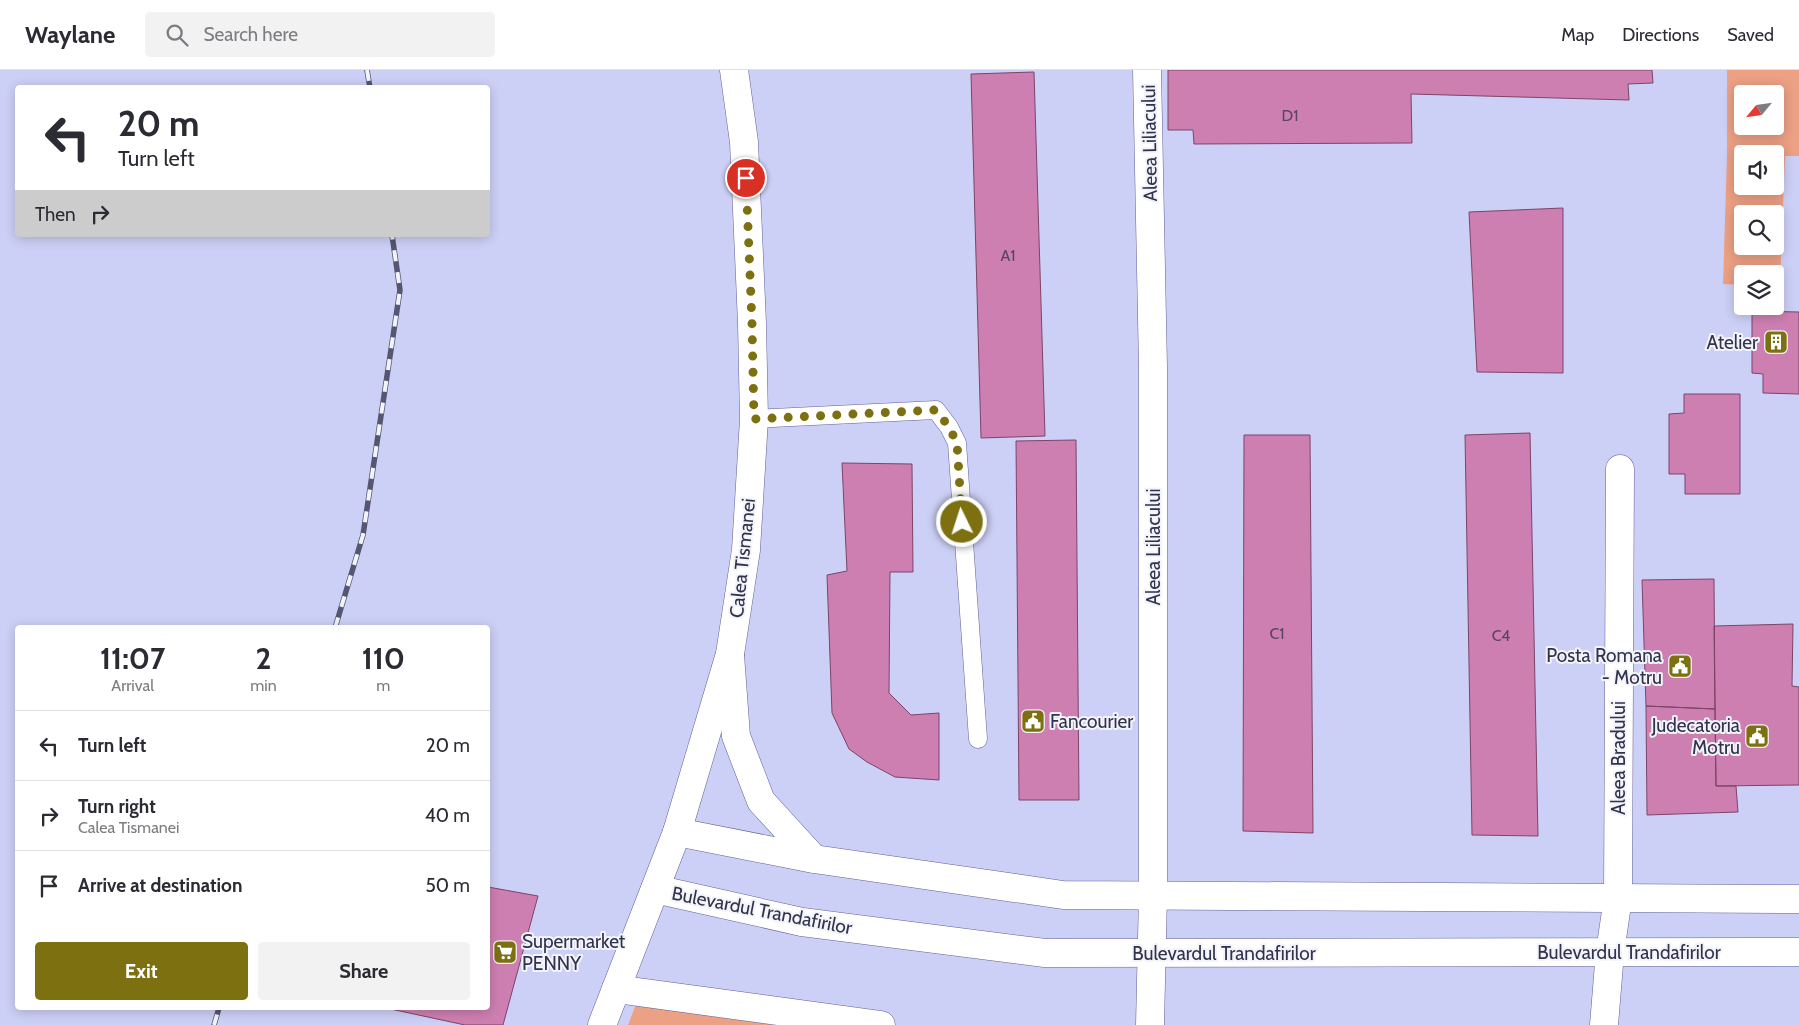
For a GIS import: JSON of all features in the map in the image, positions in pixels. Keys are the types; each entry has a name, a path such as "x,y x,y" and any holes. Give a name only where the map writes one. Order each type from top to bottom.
{"street":[{"name":"Calea Tismanei","path":"602,1025 677,832 730,654 746,550 754,419 752,323 744,142 734,70"},
{"name":"Aleea Liliacului","path":"1147,70 1153,368 1153,896 1150,1025"},
{"name":"Aleea Bradului","path":"1604,1025 1610,952 1618,898 1620,469"},
{"path":"730,654 736,736 761,801 814,859"},
{"path":"677,832 814,859 1062,895 1799,899"},
{"name":"Bulevardul Trandafirilor","path":"655,889 802,922 1044,953 1799,952"},
{"path":"616,989 881,1025"}],"lane":[{"path":"754,419 936,410 949,427 957,443 978,740"}],"shaded area":[{"path":"1727,70 1799,70 1799,156 1785,156 1784,182 1784,145 1734,145 1734,195 1784,195 1783,205 1734,205 1734,255 1781,255 1781,265 1734,265 1734,285 1723,284 1727,155"},
{"path":"636,1004 775,1025 628,1025"}],"building":[{"path":"1168,70 1652,70 1653,83 1628,84 1629,100 1411,94 1412,143 1194,144 1193,130 1168,130"},
{"path":"1034,72 1045,436 981,438 971,74"},
{"path":"1563,208 1563,373 1477,372 1469,212"},
{"name":"Atelier","path":"1784,312 1799,312 1799,394 1763,393 1763,374 1752,373 1752,315 1784,315"},
{"path":"1684,394 1740,394 1740,494 1685,494 1685,474 1669,474 1669,414 1684,413"},
{"path":"1530,433 1538,836 1472,835 1465,435"},
{"path":"1244,435 1310,435 1313,833 1243,831"},
{"path":"1076,440 1079,800 1019,800 1016,441"},
{"path":"842,463 912,464 913,572 890,572 889,693 911,715 939,713 939,780 895,777 867,762 849,749 832,713 827,575 847,571"},
{"name":"Posta Romana - Motru","path":"1714,579 1715,709 1646,706 1642,580"},
{"name":"Judecatoria Motru","path":"1793,624 1792,686 1799,687 1799,785 1716,786 1714,626"},
{"path":"1646,706 1715,709 1716,786 1736,786 1738,812 1647,815"},
{"name":"Supermarket PENNY","path":"490,887 538,896 503,1025 465,1025 395,1010 490,1010"}],"railway":[{"path":"367,70 370,85"},
{"path":"336,625 363,535 400,290 392,237"},
{"path":"214,1025 218,1010"}],"place":[{"name":"Atelier","path":"1776,342"},
{"name":"Posta Romana - Motru","path":"1680,666"},
{"name":"Fancourier","path":"1033,721"},
{"name":"Judecatoria Motru","path":"1757,736"},
{"name":"Supermarket PENNY","path":"505,952"}],"route":[{"path":"746,178 754,419 936,410 949,427 957,443 962,522"}]}
